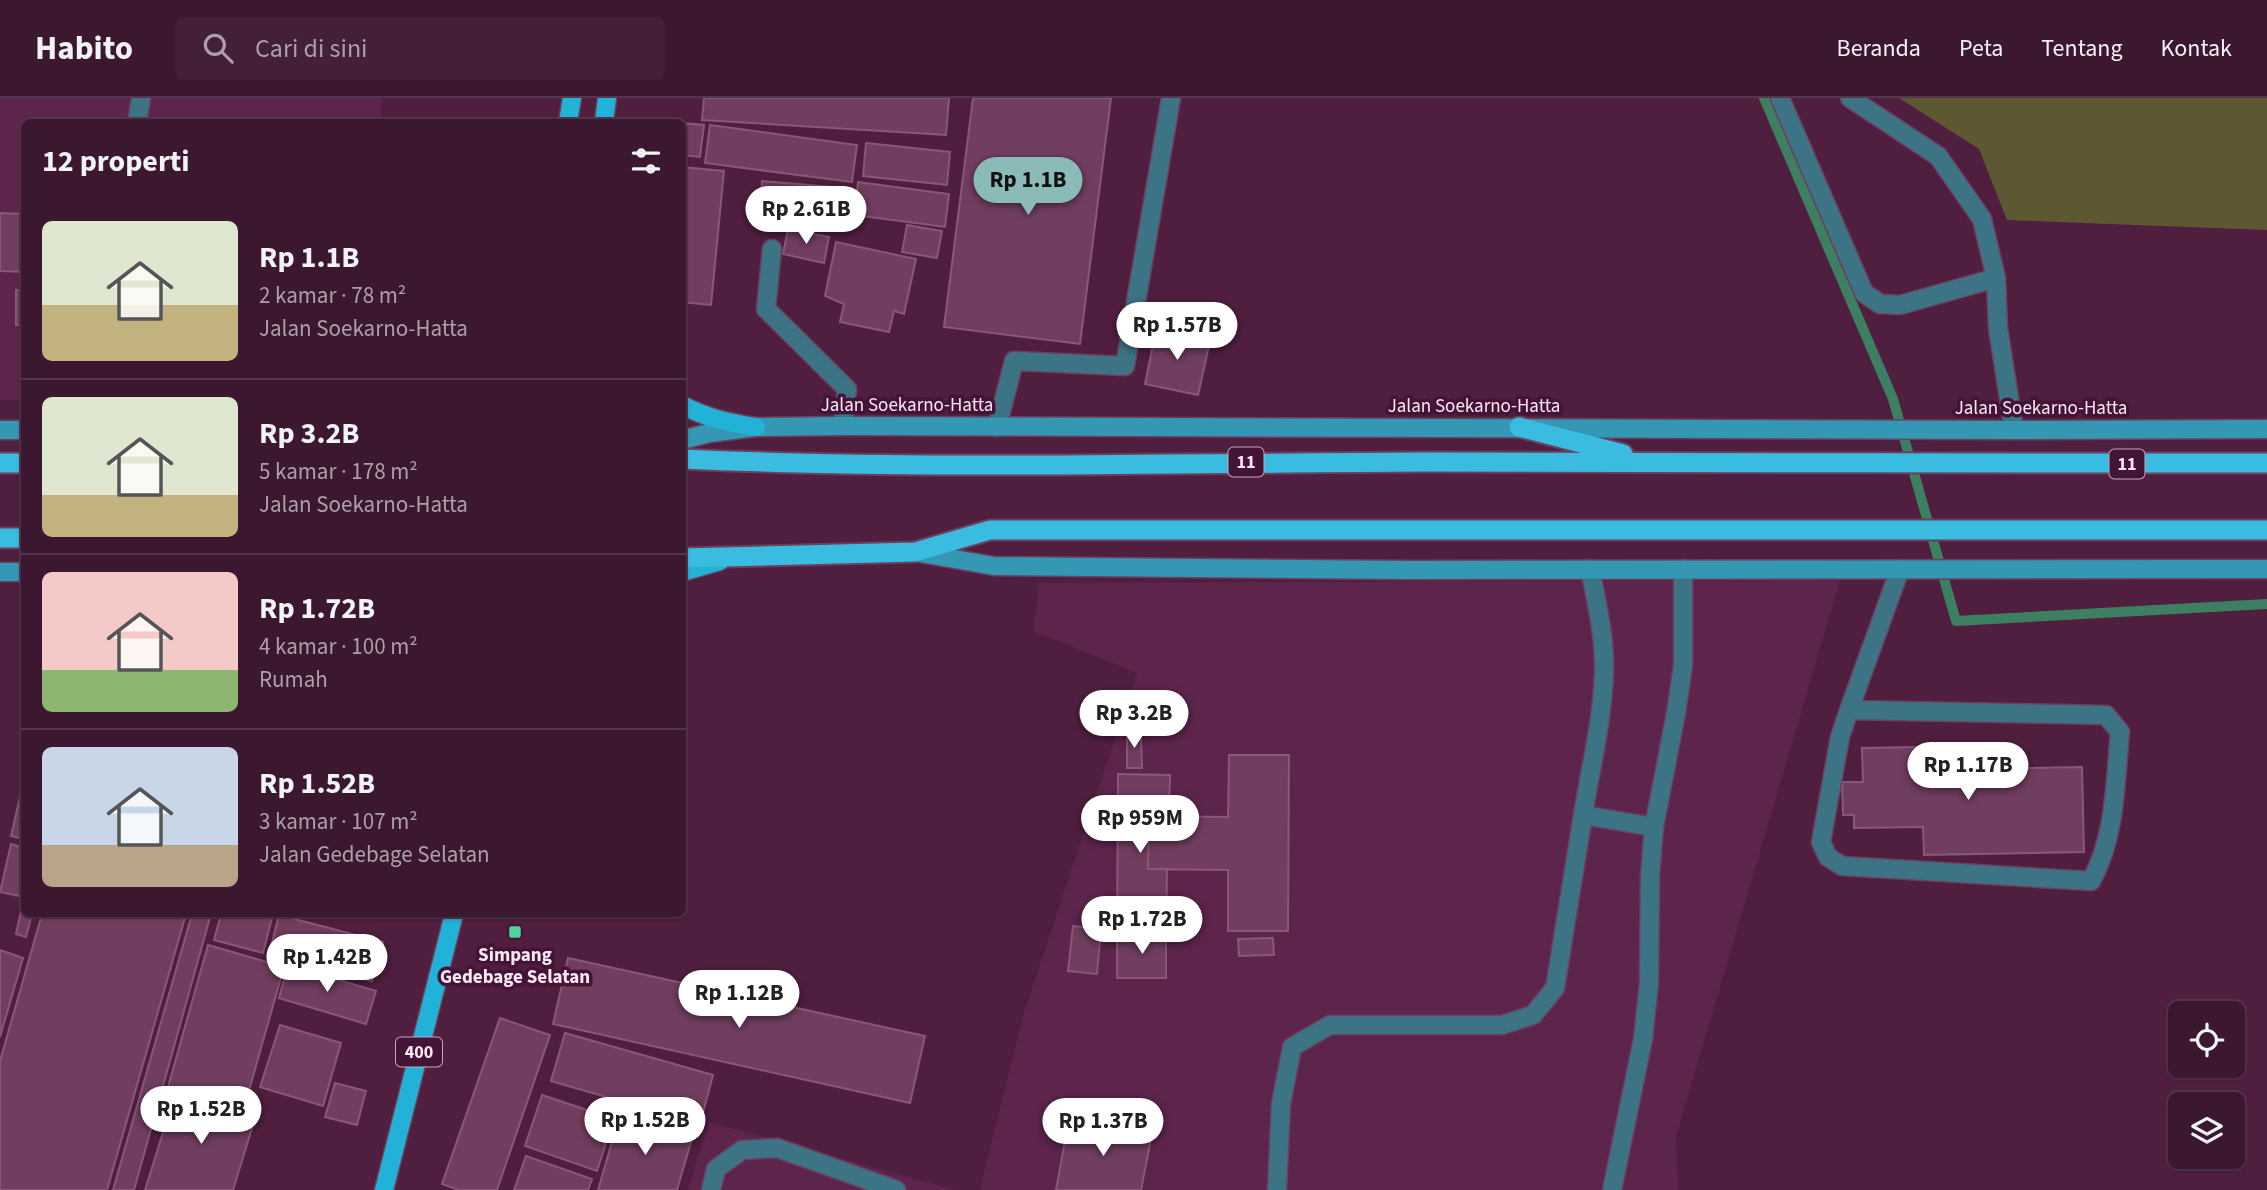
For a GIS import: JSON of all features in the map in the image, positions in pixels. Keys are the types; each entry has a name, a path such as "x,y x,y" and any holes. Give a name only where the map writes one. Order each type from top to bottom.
{"highway":[{"path":"1519,427 1650,461"},
{"name":"11","path":"686,459 908,464 1650,461 1988,465 2267,463"},
{"path":"0,463 21,463"},
{"path":"686,558 915,552 990,530 2267,530"},
{"path":"0,538 21,538"}],"main road":[{"path":"568,119 572,98"},
{"path":"604,119 607,98"},
{"path":"686,407 727,423 756,427"},
{"name":"Jalan Soekarno-Hatta","path":"686,439 719,431 756,427 843,426 2267,429"},
{"path":"0,430 21,430"},
{"path":"915,552 994,566 2267,569"},
{"path":"686,571 740,556"},
{"path":"0,572 21,572"},
{"name":"400","path":"384,1190 453,917"}],"lane":[{"path":"137,119 141,98"},
{"path":"997,427 1014,361 1125,366 1171,98"},
{"path":"1780,98 1864,293 1880,304 1900,305 1996,278"},
{"path":"1850,98 1938,156 1982,219 1996,278 1998,328 2014,430"},
{"path":"772,249 766,309 847,389 843,426"},
{"path":"1276,1190 1281,1104 1292,1047 1330,1025 1502,1025 1533,1015 1555,988 1600,710 1604,662 1600,621 1590,569"},
{"path":"1612,1190 1643,1039 1649,983 1650,876 1654,827 1683,665 1683,569"},
{"path":"1849,710 2106,715 2120,732 2110,824 2100,865 2091,881 1842,866 1828,857 1821,842 1840,737 1849,710 1900,569"},
{"path":"1583,815 1654,827"},
{"path":"711,1190 716,1169 742,1150 777,1148 896,1190"}],"shaded area":[{"path":"0,98 382,98 380,119 21,119 21,400 0,400"},
{"path":"1899,98 2267,98 2267,230 2007,220 1979,149"},
{"path":"1840,580 1676,1136 1678,1190 980,1190 1025,1010 1137,673 1033,631 1039,583"},
{"path":"709,1122 955,1190 688,1190"}],"building":[{"path":"704,98 949,98 946,135 702,120"},
{"path":"973,98 1111,98 1080,344 944,327"},
{"path":"686,123 704,125 700,157 686,155"},
{"path":"710,125 857,145 852,182 705,163"},
{"path":"866,143 950,152 947,185 863,176"},
{"path":"686,167 724,171 711,305 686,302"},
{"path":"762,181 844,188 842,215 760,207"},
{"path":"858,182 949,194 945,227 854,215"},
{"path":"0,213 21,214 21,272 0,271"},
{"path":"907,225 942,231 937,258 902,252"},
{"path":"788,229 829,237 824,263 783,254"},
{"path":"836,242 916,259 904,314 894,311 889,332 840,322 844,304 825,296"},
{"path":"16,290 21,290 21,325 16,325"},
{"path":"1156,330 1210,341 1198,395 1145,384"},
{"path":"1127,732 1141,732 1142,768 1127,768"},
{"path":"1975,746 1976,769 2082,767 2084,852 1924,855 1923,827 1854,828 1854,815 1843,815 1842,782 1863,782 1862,748"},
{"path":"1229,755 1289,755 1288,931 1228,931 1228,870 1148,869 1149,816 1228,817"},
{"path":"1118,774 1170,775 1169,817 1149,816 1148,869 1167,869 1166,934 1117,934"},
{"path":"21,793 21,838 11,836"},
{"path":"11,844 21,847 21,896 0,892"},
{"path":"21,911 21,917 31,917 26,937 16,934"},
{"path":"41,917 185,917 107,1190 0,1190 0,1061"},
{"path":"191,917 210,917 134,1190 113,1190"},
{"path":"220,917 272,917 263,953 214,940"},
{"path":"278,917 383,942 372,981 269,954"},
{"path":"1073,926 1101,929 1097,974 1068,971"},
{"path":"1117,934 1166,934 1166,978 1117,978"},
{"path":"1273,938 1274,955 1239,956 1238,939"},
{"path":"208,945 284,967 244,1108 168,1087"},
{"path":"0,950 23,958 0,1037"},
{"path":"568,958 925,1036 910,1103 553,1024"},
{"path":"288,965 376,991 366,1024 279,998"},
{"path":"500,1018 550,1035 497,1190 459,1190 442,1184"},
{"path":"280,1025 341,1043 323,1106 260,1087"},
{"path":"565,1033 713,1075 700,1124 551,1081"},
{"path":"335,1083 366,1091 357,1125 325,1117"},
{"path":"176,1091 256,1115 233,1190 145,1190"},
{"path":"542,1095 614,1119 597,1171 525,1146"},
{"path":"620,1114 693,1135 677,1190 598,1190"},
{"path":"1069,1119 1152,1134 1141,1190 1056,1190"},
{"path":"526,1156 592,1179 588,1190 514,1190"}],"waterway":[{"path":"1764,98 1893,399 1956,621 2267,604"}],"place":[{"name":"Simpang Gedebage Selatan","path":"515,932"}]}
